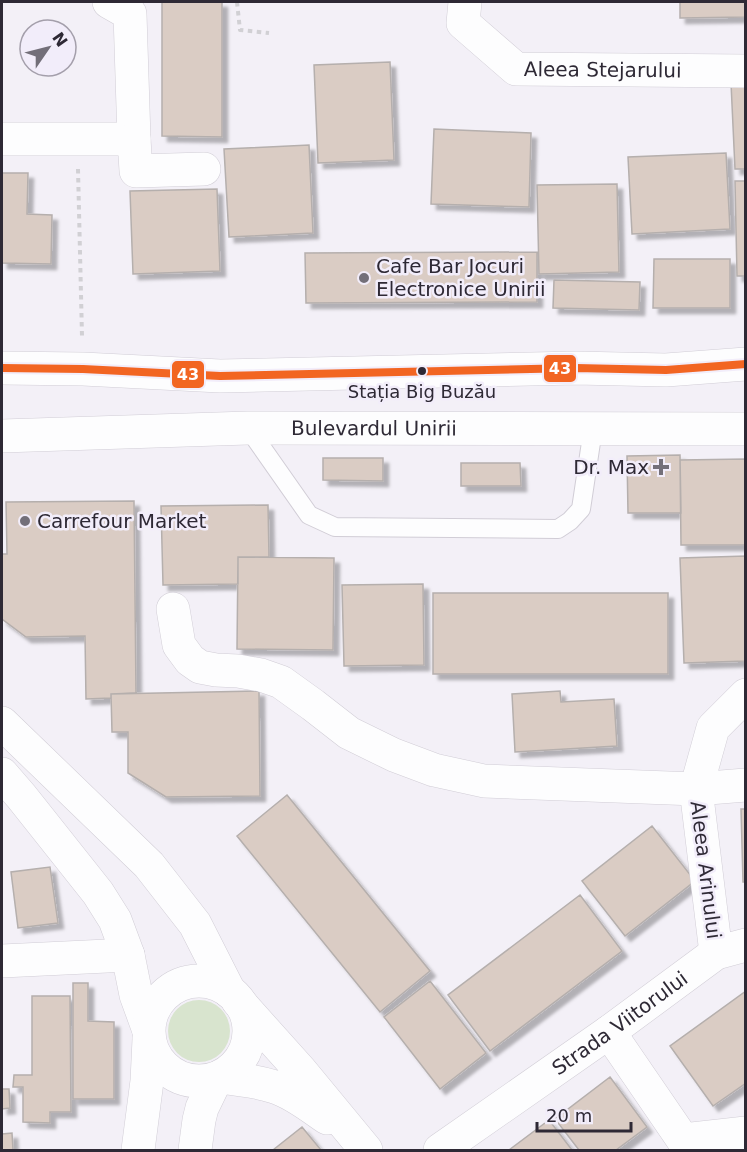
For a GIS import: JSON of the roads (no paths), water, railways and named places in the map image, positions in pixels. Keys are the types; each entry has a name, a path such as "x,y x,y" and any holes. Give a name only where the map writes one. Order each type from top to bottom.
{"main road":[{"path":"109,2 130,15 136,171 204,169"},
{"name":"Aleea Stejarului","path":"465,2 463,23 516,69 746,70"},
{"path":"2,139 134,140"},
{"path":"2,368 83,369 220,376 576,368 666,370 746,364"},
{"name":"Bulevardul Unirii","path":"2,436 248,428 746,429"},
{"path":"173,609 179,645 190,660 200,667 261,675 281,682 349,733 394,755 434,770 484,781 696,789 746,785"},
{"name":"Aleea Arinului","path":"731,949 696,789 713,728 746,695"},
{"path":"2,723 149,865 195,924 245,1012 248,1024 245,1050 235,1066 218,1078 202,1108 195,1150"},
{"path":"2,774 98,893 115,920 128,955 136,995 152,1051 159,1062 168,1071 190,1081 218,1078 239,1079 276,1087 302,1100 360,1143"},
{"name":"Strada Viitorului","path":"440,1150 731,949"},
{"path":"2,961 128,955"},
{"path":"138,1150 147,1081 152,1013 159,1000 171,989 185,983 200,981 216,984 234,996 300,1070 360,1143"},
{"path":"609,1032 683,1140 746,1133"}],"lane":[{"path":"248,428 309,515 335,527 558,529 570,521 581,509 593,429"}],"place":[{"name":"Cafe Bar Jocuri Electronice Unirii","path":"364,278"},
{"name":"Stația Big Buzău","path":"422,371"},
{"name":"Dr. Max","path":"661,467"},
{"name":"Carrefour Market","path":"25,521"}]}
